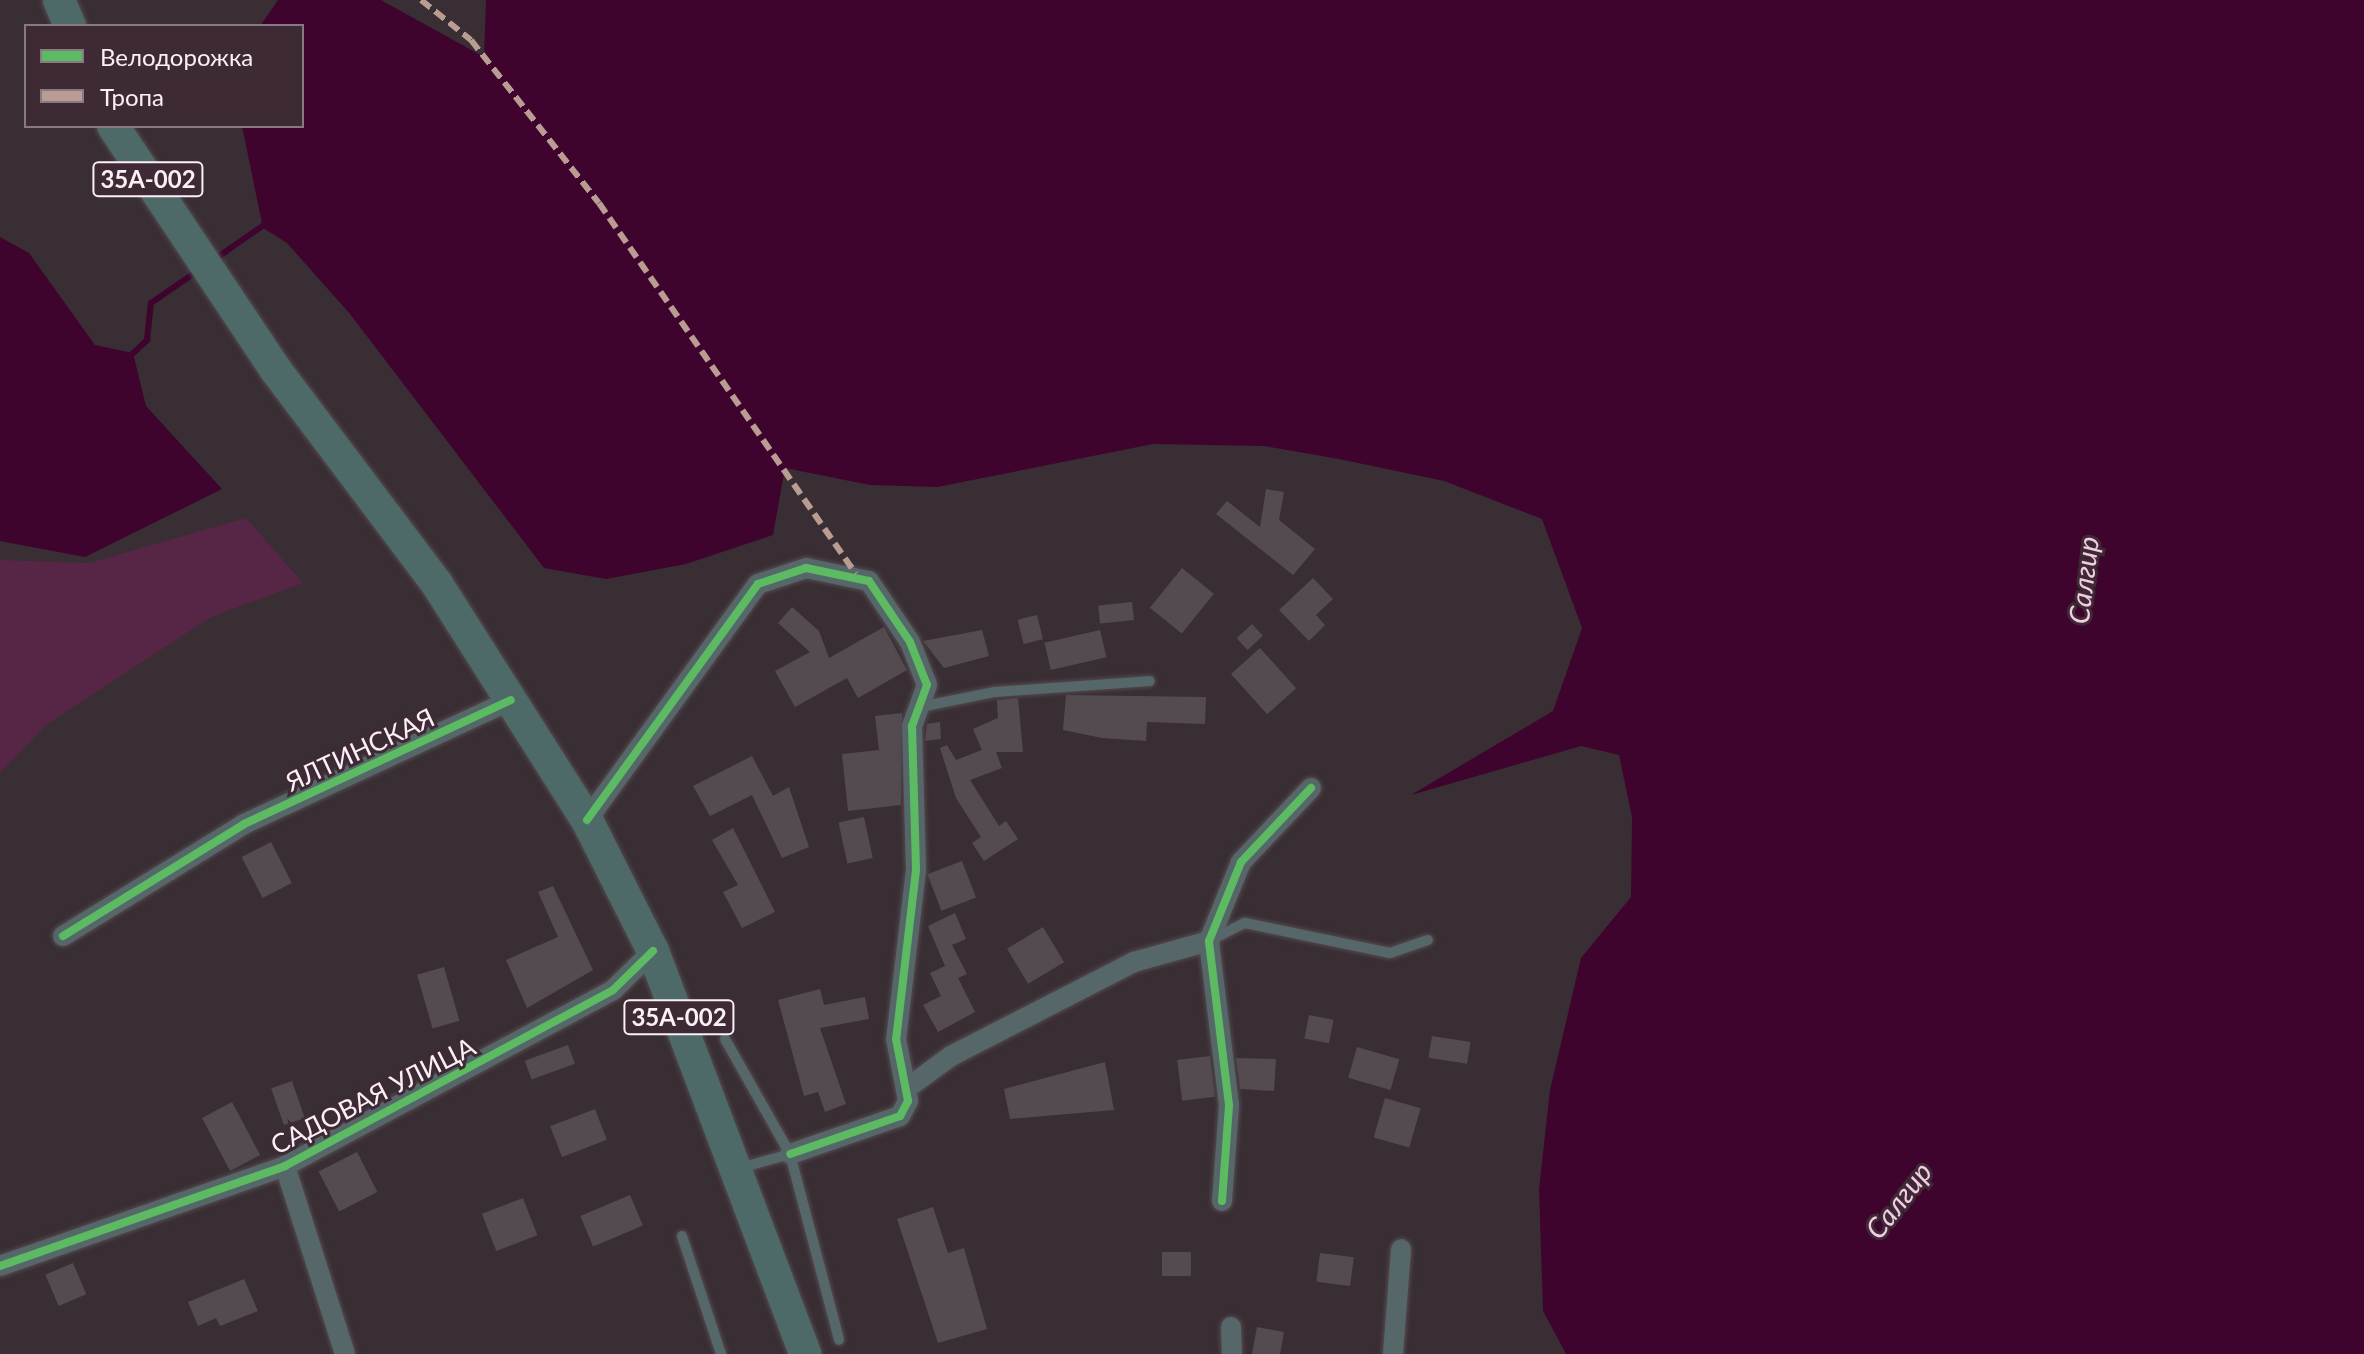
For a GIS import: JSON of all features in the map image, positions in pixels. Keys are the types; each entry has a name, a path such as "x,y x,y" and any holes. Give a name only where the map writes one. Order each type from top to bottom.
{"main road":[{"path":"59,0 69,24"},
{"name":"35А-002","path":"114,128 222,289 437,584 587,820 653,951 738,1168 805,1354"}],"street":[{"path":"587,820 758,584 806,568 869,581 910,642 927,685 925,706 912,726 916,870 896,1039 906,1089 900,1116 790,1154"},
{"name":"ЯЛТИНСКАЯ","path":"63,936 244,824 511,700"},
{"path":"1222,1201 1229,1105 1209,941 1241,862 1311,788"},
{"path":"906,1089 951,1056 1134,962 1209,941"},
{"name":"САДОВАЯ УЛИЦА","path":"0,1266 285,1166 613,990 653,951"},
{"path":"285,1166 345,1354"},
{"path":"1393,1354 1401,1249"},
{"path":"1231,1327 1232,1354"}],"lane":[{"path":"925,706 994,692 1150,681"},
{"path":"1209,941 1245,923 1390,953 1428,940"},
{"path":"725,1039 790,1154 839,1340"},
{"path":"738,1168 790,1154"},
{"path":"682,1236 721,1354"}],"shaded area":[{"path":"246,518 303,583 211,617 46,725 0,773 0,560 89,563"}],"water":[{"name":"Салгир","path":"278,0 381,0 484,57 486,0 2364,0 2364,1354 1566,1354 1543,1311 1539,1189 1550,1090 1581,958 1631,897 1632,817 1619,755 1581,746 1411,795 1553,711 1582,628 1542,519 1444,481 1339,459 1264,446 1153,444 937,487 870,485 785,468 773,535 686,564 606,579 544,568 350,314 287,243 263,228 242,128 304,128 304,24 261,24"},
{"path":"0,237 29,253 95,345 133,353 146,406 222,489 85,557 0,541"}],"building":[{"path":"1266,489 1284,492 1279,520 1315,549 1293,575 1216,514 1227,501 1260,527"},
{"path":"1182,568 1214,594 1182,633 1150,608"},
{"path":"1313,578 1333,599 1316,615 1325,625 1309,641 1279,610"},
{"path":"1132,602 1134,620 1100,623 1098,606"},
{"path":"792,607 819,631 829,658 884,627 907,670 858,698 847,678 795,707 775,671 810,652 778,623"},
{"path":"1037,615 1043,639 1024,644 1018,620"},
{"path":"1252,624 1263,636 1248,650 1237,638"},
{"path":"982,630 989,656 944,668 923,641"},
{"path":"1100,630 1106,657 1051,670 1044,643"},
{"path":"1260,648 1296,688 1267,714 1231,674"},
{"path":"1066,695 1206,697 1205,724 1147,722 1146,741 1102,738 1063,730"},
{"path":"1018,698 1023,752 996,752 1002,768 970,780 999,826 1006,821 1018,839 984,861 972,843 981,837 956,798 940,748 947,745 956,760 982,750 973,729 998,718 997,700"},
{"path":"902,713 901,805 848,811 842,754 879,750 875,716"},
{"path":"940,722 941,739 925,741 927,724"},
{"path":"752,756 773,796 789,787 809,847 782,858 752,795 710,816 693,786"},
{"path":"864,817 873,858 847,863 839,822"},
{"path":"733,828 775,912 742,928 723,892 738,885 712,840"},
{"path":"271,842 292,883 262,898 242,857"},
{"path":"962,861 976,897 941,911 927,874"},
{"path":"553,886 593,970 527,1008 506,960 558,937 538,892"},
{"path":"955,913 966,939 952,945 967,974 958,978 975,1012 938,1032 923,1005 941,996 930,973 945,966 928,926"},
{"path":"1043,927 1064,962 1028,984 1007,949"},
{"path":"444,967 459,1021 433,1029 417,975"},
{"path":"820,989 824,1005 865,997 869,1019 820,1028 846,1104 825,1112 818,1092 804,1096 778,1000"},
{"path":"1309,1015 1334,1020 1329,1043 1304,1039"},
{"path":"1432,1036 1471,1042 1467,1064 1429,1058"},
{"path":"568,1045 575,1064 532,1080 525,1061"},
{"path":"1357,1047 1399,1059 1390,1090 1348,1078"},
{"path":"1210,1056 1215,1097 1182,1101 1177,1060"},
{"path":"1236,1058 1276,1059 1274,1091 1240,1089"},
{"path":"1105,1062 1114,1110 1010,1119 1004,1089"},
{"path":"292,1081 305,1118 284,1125 271,1088"},
{"path":"1385,1098 1421,1108 1409,1148 1374,1137"},
{"path":"232,1102 260,1155 230,1171 202,1118"},
{"path":"595,1109 607,1140 562,1157 550,1126"},
{"path":"357,1152 377,1192 339,1212 319,1172"},
{"path":"630,1195 643,1225 593,1246 580,1216"},
{"path":"523,1198 537,1235 496,1251 482,1214"},
{"path":"933,1207 948,1253 964,1248 987,1329 938,1343 897,1219"},
{"path":"1162,1252 1191,1252 1191,1276 1162,1276"},
{"path":"1320,1253 1354,1257 1350,1286 1316,1282"},
{"path":"73,1263 86,1294 59,1306 45,1275"},
{"path":"244,1279 258,1311 220,1326 216,1318 198,1326 188,1302"},
{"path":"1257,1327 1284,1332 1280,1354 1252,1354"}],"waterway":[{"path":"215,259 268,222"},
{"path":"129,357 147,340 151,303 199,270"}],"marked path":[{"path":"421,0 471,40 599,203 856,574"}],"cycle path":[{"path":"587,820 758,584 806,568 869,581 910,642 927,685 912,726 916,870 896,1039 908,1101 900,1116 790,1154"},
{"path":"63,936 244,824 511,700"},
{"path":"1222,1201 1229,1105 1209,941 1241,862 1311,788"},
{"path":"0,1266 285,1166 613,990 653,951"}]}
